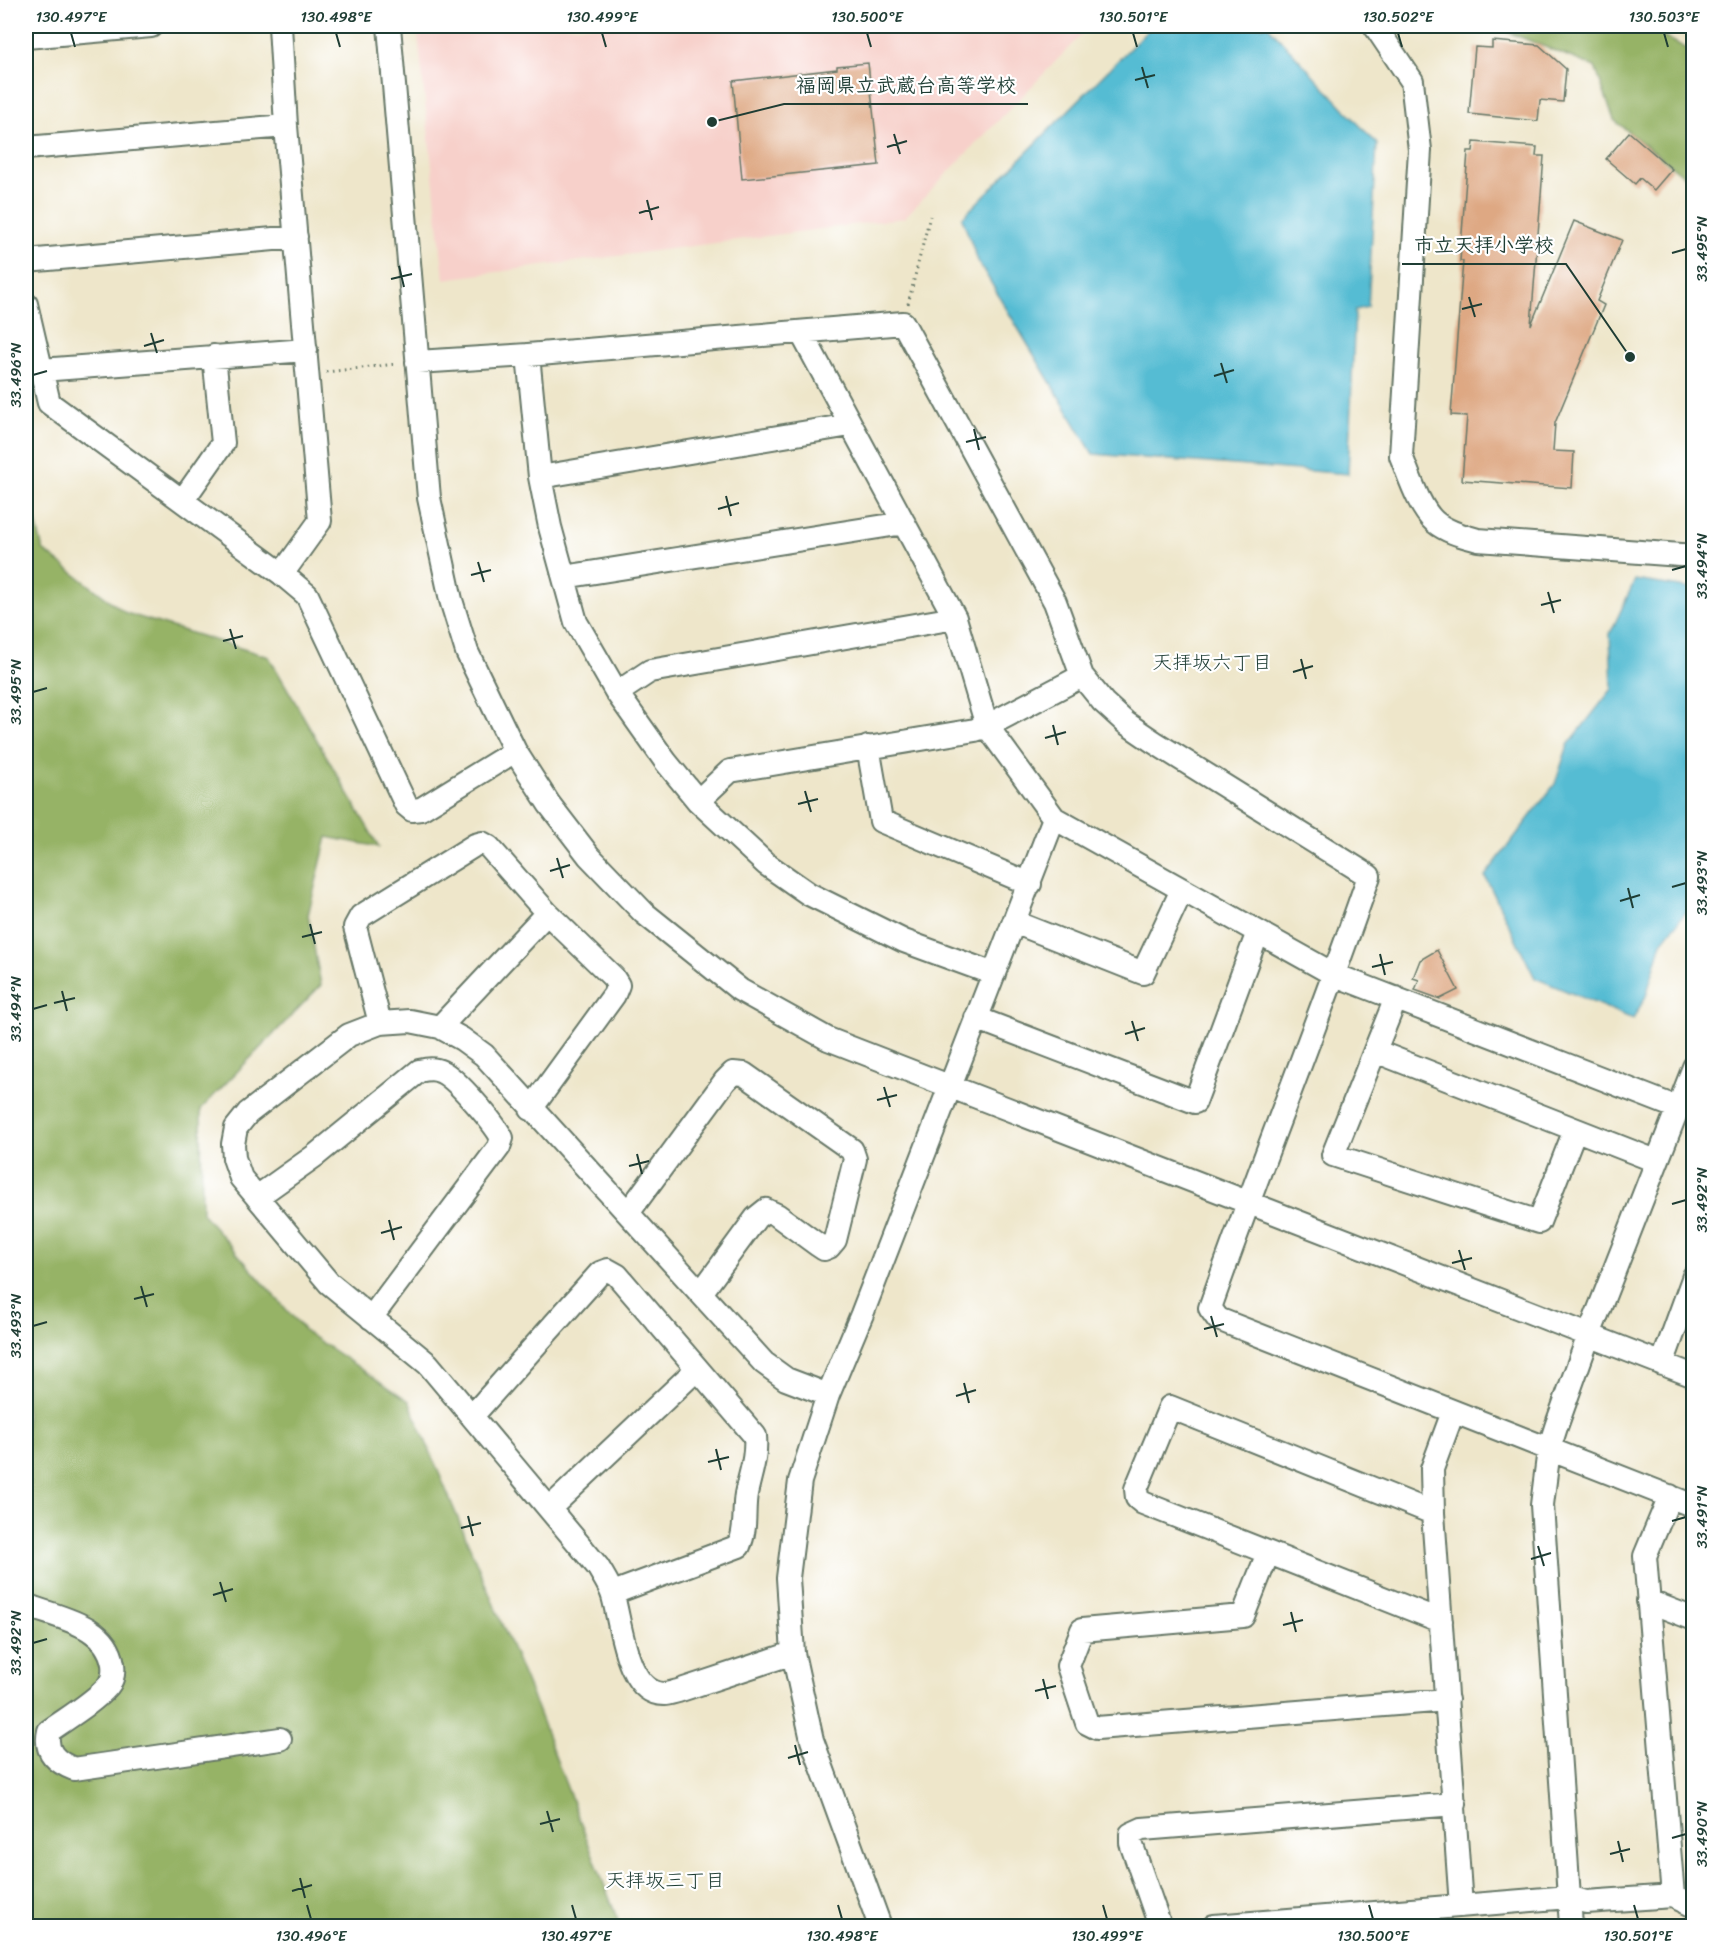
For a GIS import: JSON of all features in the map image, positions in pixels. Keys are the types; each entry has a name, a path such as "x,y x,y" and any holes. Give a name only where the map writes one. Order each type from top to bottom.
{"street":[{"path":"26,37 150,26"},
{"path":"280,26 286,126 320,520 282,574"},
{"path":"389,26 429,498 451,600 467,652 515,751 549,804 589,856 644,913 740,990 828,1039 1694,1376"},
{"path":"1375,26 1412,81 1420,150 1401,456 1416,493 1435,521 1458,534 1478,540 1694,556"},
{"path":"26,148 286,126"},
{"path":"26,261 296,237"},
{"path":"26,304 49,402 282,574 307,595 406,805 412,810 421,809 515,751"},
{"path":"417,362 528,355 903,322 1056,602 1082,676 1103,702 1126,723 1369,876 1335,975 1247,1201 1210,1308 1218,1319 1694,1506"},
{"path":"801,332 956,618 987,726 1054,818 1335,975 1678,1108"},
{"path":"40,370 306,350"},
{"path":"528,355 540,477 550,528 576,622 617,693 666,762 698,801 766,864 809,894 904,941 993,974"},
{"path":"183,500 223,443 214,356"},
{"path":"540,477 850,425"},
{"path":"564,577 904,524"},
{"path":"617,693 650,671 956,618"},
{"path":"698,801 730,771 975,730 987,726 1082,676"},
{"path":"868,747 881,822 1030,884"},
{"path":"880,1926 812,1740 793,1653 788,1578 800,1481 828,1395 862,1314 1054,818"},
{"path":"380,1023 355,927 361,916 475,844 482,843 489,846 547,913 613,977 618,985 614,995 531,1108"},
{"path":"1014,922 1143,973 1182,890"},
{"path":"440,1027 547,913"},
{"path":"976,1018 1195,1102 1258,932"},
{"path":"1396,998 1334,1155 1539,1222 1575,1130"},
{"path":"793,1653 663,1694 652,1691 641,1683 632,1670 613,1593 598,1567 428,1364 329,1283 256,1197 241,1178 234,1158 233,1144 236,1128 248,1113 349,1035 380,1023 410,1021 440,1027 484,1055 764,1363 786,1379 828,1395"},
{"path":"1375,1052 1656,1161"},
{"path":"256,1197 316,1155 419,1071 432,1068 452,1078 496,1128 502,1138 499,1147 371,1318"},
{"path":"1571,1926 1542,1505 1549,1449 1589,1335 1694,1068"},
{"path":"628,1213 733,1073 744,1074 852,1150 855,1159 835,1240 829,1247 824,1249 777,1215 766,1210 756,1218 701,1293"},
{"path":"472,1415 600,1273 608,1270 617,1275 696,1370 755,1436 756,1450 746,1496 744,1536 739,1546 613,1593"},
{"path":"1662,1364 1694,1276"},
{"path":"550,1508 696,1370"},
{"path":"1433,1513 1170,1407 1136,1489 1137,1498 1143,1503 1441,1621"},
{"path":"1453,1412 1432,1470 1433,1513 1461,1906"},
{"path":"1670,1496 1645,1556 1673,1896"},
{"path":"1268,1553 1242,1616 1082,1630 1068,1666 1087,1724 1097,1728 1447,1700"},
{"path":"1648,1601 1694,1619"},
{"path":"26,1605 73,1621 90,1630 104,1642 112,1658 114,1672 110,1685 49,1731 46,1742 51,1753 61,1764 74,1769 280,1739"},
{"path":"1160,1926 1131,1843 1131,1834 1142,1829 1455,1804"},
{"path":"1214,1926 1569,1897 1586,1902 1673,1896 1694,1906"}],"path":[{"path":"903,322 930,216"},
{"path":"307,374 417,362"}],"shaded area":[{"path":"417,26 1090,26 904,218 444,279"}],"green space":[{"path":"1500,26 1660,26 1663,36 1693,52 1693,183 1614,120 1595,67 1508,32"},
{"path":"26,484 43,550 126,613 269,657 379,847 327,837 308,915 321,985 201,1109 202,1213 306,1332 409,1401 534,1701 620,1926 26,1926"}],"water":[{"path":"1152,26 1268,26 1377,144 1368,307 1355,310 1348,474 1093,454 978,261 962,218"},
{"path":"1635,580 1693,589 1694,902 1662,942 1646,996 1633,1019 1535,978 1485,876 1555,784 1568,745 1612,689 1610,634"}],"building":[{"path":"1492,41 1539,45 1566,69 1563,102 1540,100 1538,121 1469,114 1475,47 1492,48"},
{"path":"868,63 879,165 742,179 733,81 837,69 837,66"},
{"path":"1629,132 1672,169 1654,190 1640,178 1635,184 1606,159"},
{"path":"1474,142 1537,147 1536,156 1544,156 1531,325 1574,221 1622,240 1597,301 1604,305 1555,423 1553,451 1574,452 1572,488 1462,480 1467,416 1451,415 1463,261 1460,261 1468,151 1473,151"},
{"path":"1437,950 1458,990 1440,999 1415,990 1419,980 1413,978 1420,960"}],"place":[{"name":"福岡県立武蔵台高等学校","path":"712,122"},
{"name":"市立天拝小学校","path":"1630,357"}],"district":[{"name":"天拝坂六丁目","path":"1212,662"},
{"name":"天拝坂三丁目","path":"665,1880"}]}
